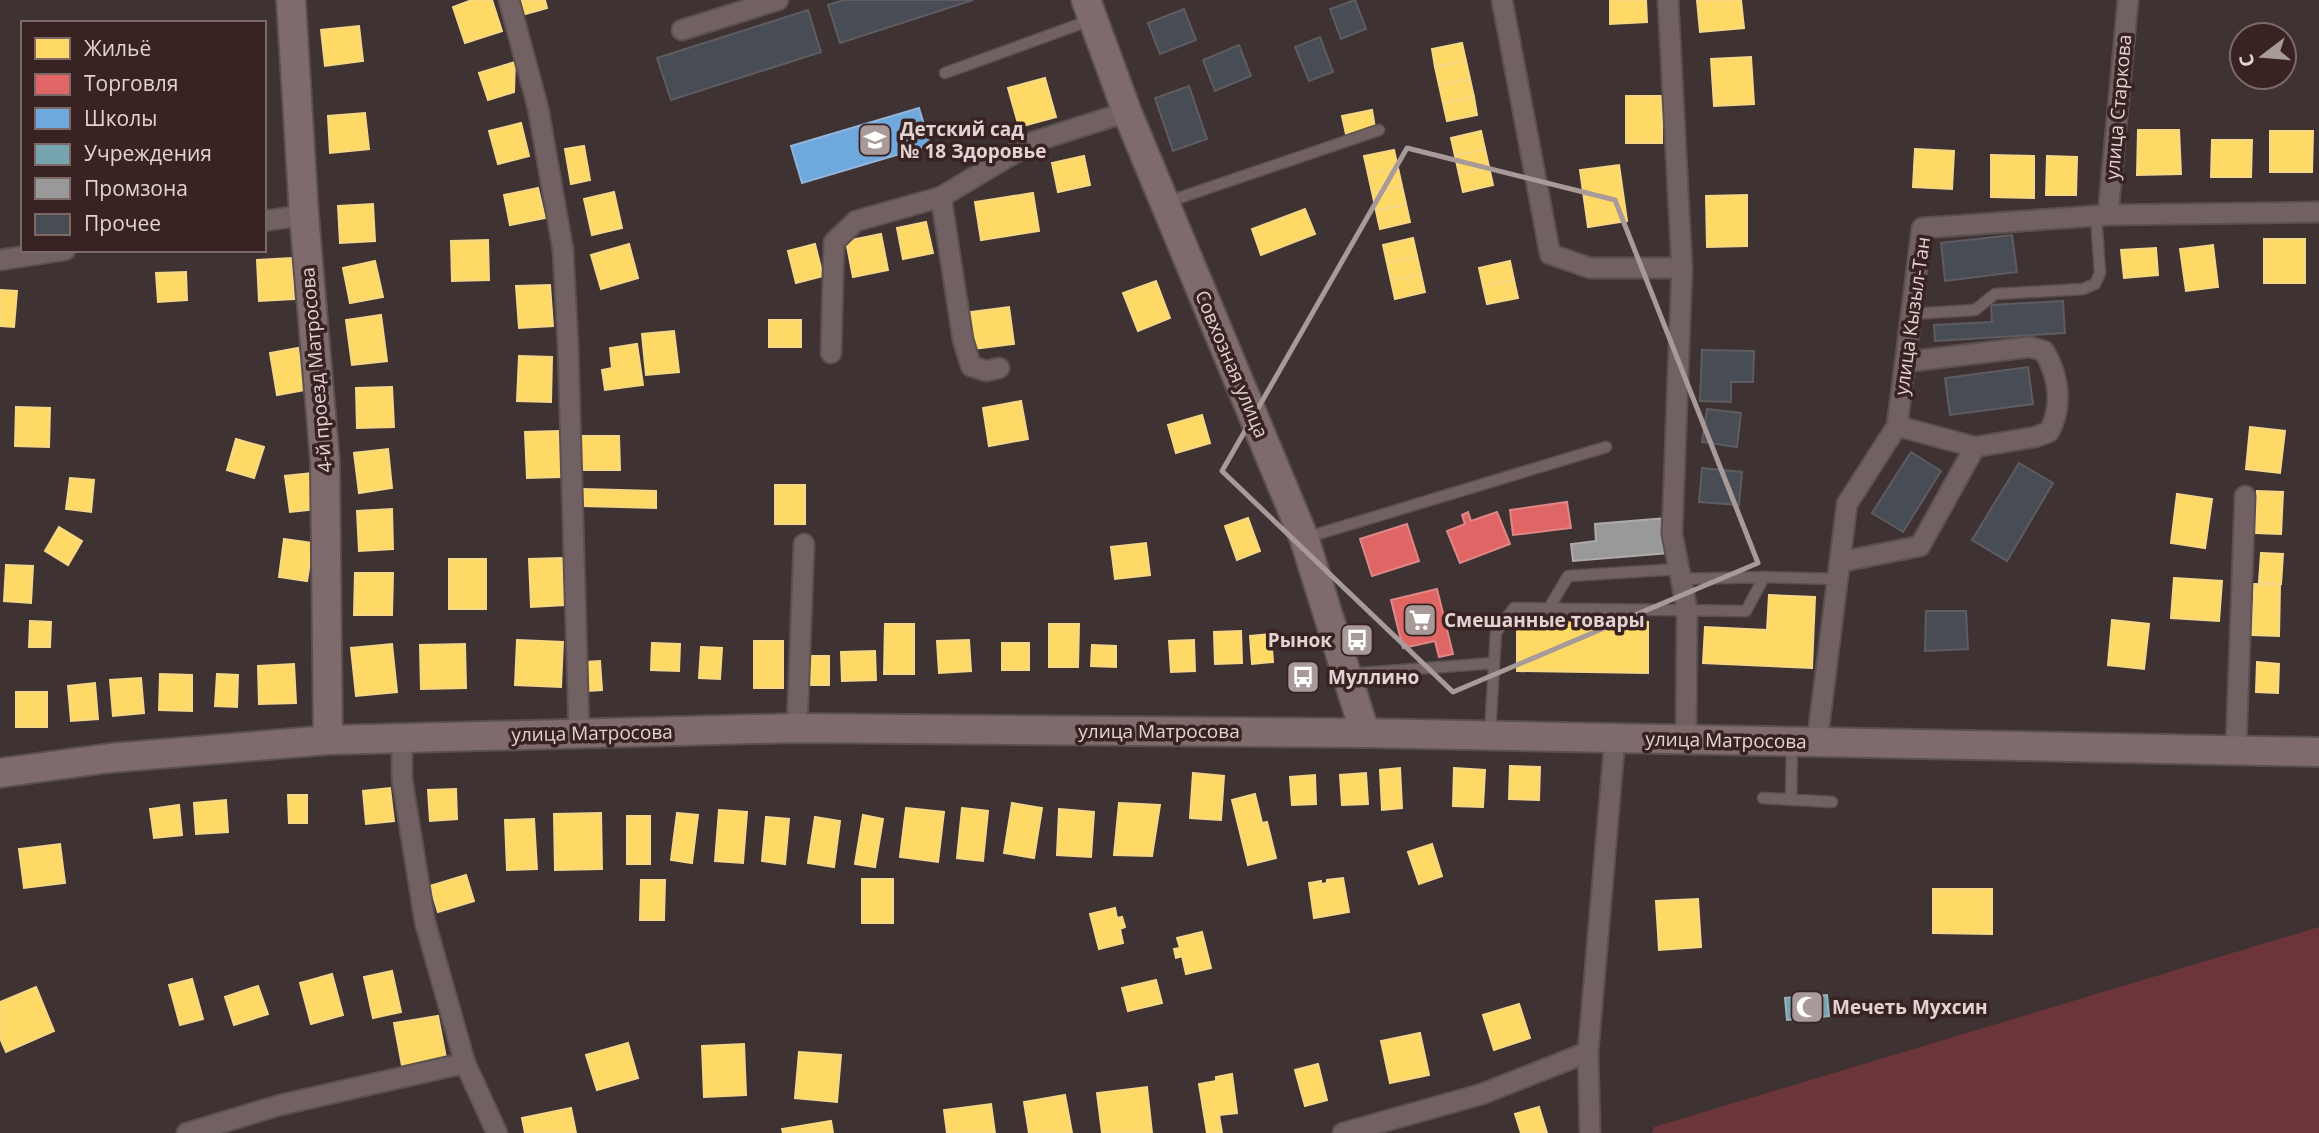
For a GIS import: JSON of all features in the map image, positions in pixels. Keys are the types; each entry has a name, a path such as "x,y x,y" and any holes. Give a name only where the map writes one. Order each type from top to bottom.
{"main road":[{"name":"4-й проезд Матросова","path":"291,0 304,215 325,461 328,740"},
{"name":"Совхозная улица","path":"1089,10 1127,112 1304,538 1365,733"},
{"name":"улица Матросова","path":"0,773 110,758 328,740 797,729 1365,733 2319,752"}],"street":[{"path":"509,0 538,108 563,250 579,733"},
{"path":"682,30 778,0"},
{"path":"1502,0 1550,254 1590,268 1682,268"},
{"path":"1668,0 1682,268 1672,534 1687,609 1686,739"},
{"name":"улица Старкова","path":"2102,215 2128,0"},
{"path":"831,353 834,242 856,221 941,197 1033,142 1127,112"},
{"path":"941,197 963,340 971,366 986,371 999,368"},
{"name":"улица Кызыл-Тан","path":"1805,741 1839,571 1847,504 1897,426 1922,228 2102,215 2319,212"},
{"path":"266,221 304,215"},
{"path":"0,260 52,252"},
{"path":"1897,426 1975,447 2035,437 2049,432 2055,421 2058,404 2052,364 2044,351 2030,347 1905,362"},
{"path":"1839,571 1920,546 1975,447"},
{"path":"2236,750 2245,496"},
{"path":"797,729 804,544"},
{"path":"402,737 402,779 425,922 465,1063 497,1133"},
{"path":"1590,1133 1588,1052 1615,738"},
{"path":"1343,1133 1482,1094 1588,1052"},
{"path":"187,1133 280,1105 465,1063"}],"lane":[{"path":"945,73 1089,10"},
{"path":"1165,203 1379,130"},
{"path":"1911,314 1975,310 1995,294 2083,289 2095,284 2100,273 2102,215"},
{"path":"1304,538 1606,447"},
{"path":"1549,608 1568,576 1764,576 1839,571"},
{"path":"1490,735 1496,632 1514,608 1746,611 1764,576"},
{"path":"1346,674 1494,663"},
{"path":"1791,800 1805,741"},
{"path":"1763,798 1832,802"}],"highlighted area":[{"path":"1407,148 1615,200 1758,563 1453,692 1222,471"}],"shaded area":[{"path":"2319,927 2319,1133 1652,1133 1654,1127"}],"building: Жильё":[{"path":"472,0 492,0 502,31 465,43 453,7"},
{"path":"518,0 545,0 547,8 522,15"},
{"path":"1610,0 1646,0 1647,22 1610,24"},
{"path":"1697,0 1741,0 1744,28 1700,32"},
{"path":"359,26 363,61 325,66 321,30"},
{"path":"1462,43 1466,61 1435,67 1432,49"},
{"path":"1751,57 1754,104 1714,106 1711,59"},
{"path":"1466,61 1470,79 1439,85 1435,67"},
{"path":"515,62 514,92 488,100 479,73"},
{"path":"1045,78 1056,117 1019,127 1008,88"},
{"path":"1470,79 1474,97 1443,103 1439,85"},
{"path":"1626,96 1662,96 1662,143 1626,143"},
{"path":"1474,97 1477,115 1447,121 1443,103"},
{"path":"1372,110 1375,128 1346,134 1342,116"},
{"path":"365,113 369,149 330,153 328,116"},
{"path":"521,123 529,156 498,164 489,131"},
{"path":"2138,130 2179,130 2181,174 2137,175"},
{"path":"1481,131 1485,149 1455,156 1451,138"},
{"path":"2270,131 2313,131 2312,172 2270,172"},
{"path":"2212,140 2252,140 2251,177 2211,177"},
{"path":"584,146 590,180 571,184 565,149"},
{"path":"1485,149 1489,167 1459,174 1455,156"},
{"path":"1915,149 1954,151 1952,189 1913,187"},
{"path":"1394,150 1398,168 1368,174 1364,156"},
{"path":"1991,155 2034,156 2034,198 1991,197"},
{"path":"1084,156 1090,185 1058,192 1052,163"},
{"path":"2047,156 2077,157 2076,195 2046,195"},
{"path":"1619,165 1627,221 1588,227 1580,170"},
{"path":"1489,167 1493,185 1463,192 1459,174"},
{"path":"1398,168 1402,186 1372,192 1368,174"},
{"path":"1402,186 1406,204 1376,210 1372,192"},
{"path":"538,188 545,218 510,225 504,195"},
{"path":"614,192 622,228 592,235 584,199"},
{"path":"1033,193 1039,231 981,240 975,202"},
{"path":"1747,195 1747,246 1707,247 1706,196"},
{"path":"373,204 375,241 340,243 338,206"},
{"path":"1406,204 1410,222 1380,229 1376,211"},
{"path":"1305,209 1315,234 1261,255 1252,229"},
{"path":"926,222 933,253 903,259 897,228"},
{"path":"881,234 888,270 853,277 846,241"},
{"path":"1413,238 1417,256 1387,263 1383,245"},
{"path":"2264,239 2305,239 2305,283 2264,283"},
{"path":"488,240 489,280 452,281 451,241"},
{"path":"629,244 638,278 601,289 591,255"},
{"path":"815,244 823,276 796,283 788,251"},
{"path":"2213,245 2218,287 2186,291 2180,249"},
{"path":"2156,248 2158,275 2124,278 2121,250"},
{"path":"1417,256 1421,274 1391,281 1387,263"},
{"path":"292,258 294,299 259,301 257,260"},
{"path":"375,261 383,297 350,303 343,268"},
{"path":"1510,261 1514,280 1483,286 1479,268"},
{"path":"186,272 187,300 158,302 156,273"},
{"path":"1421,274 1425,292 1395,299 1391,281"},
{"path":"1514,280 1518,298 1487,304 1483,286"},
{"path":"1156,281 1170,318 1138,331 1123,293"},
{"path":"550,285 553,326 519,328 516,286"},
{"path":"0,290 17,291 14,327 0,326"},
{"path":"1009,307 1014,344 974,349 970,312"},
{"path":"381,315 387,361 352,365 346,320"},
{"path":"769,320 801,320 801,347 769,347"},
{"path":"674,331 679,372 646,375 642,334"},
{"path":"637,344 643,385 605,390 602,370 612,368 610,348"},
{"path":"298,348 305,390 277,395 270,353"},
{"path":"519,356 552,357 551,402 517,401"},
{"path":"392,387 394,427 357,428 356,388"},
{"path":"1021,401 1028,439 989,446 983,408"},
{"path":"16,407 50,408 49,447 15,446"},
{"path":"1202,415 1210,443 1176,453 1168,425"},
{"path":"2250,427 2285,431 2280,473 2246,469"},
{"path":"559,431 561,477 527,478 525,432"},
{"path":"578,436 619,436 620,470 578,470"},
{"path":"236,439 264,447 254,478 227,470"},
{"path":"388,449 392,488 359,493 354,453"},
{"path":"312,473 317,509 290,512 285,476"},
{"path":"70,478 94,480 91,512 66,509"},
{"path":"775,485 805,485 805,524 775,524"},
{"path":"582,489 656,491 656,508 582,506"},
{"path":"2257,491 2283,492 2281,534 2255,533"},
{"path":"2177,494 2212,499 2205,548 2171,543"},
{"path":"392,509 393,549 359,551 357,511"},
{"path":"1248,518 1260,551 1237,560 1225,526"},
{"path":"59,527 82,541 68,565 45,551"},
{"path":"284,539 313,543 307,581 279,577"},
{"path":"1146,543 1150,575 1115,579 1111,547"},
{"path":"2261,553 2283,554 2281,584 2259,582"},
{"path":"562,558 565,605 531,607 529,559"},
{"path":"449,559 486,559 486,609 449,609"},
{"path":"6,565 33,566 31,603 4,601"},
{"path":"355,573 393,573 392,615 354,615"},
{"path":"2174,578 2222,581 2219,621 2171,618"},
{"path":"2254,584 2280,585 2279,636 2252,635"},
{"path":"1769,595 1815,597 1812,668 1703,663 1705,627 1767,630"},
{"path":"2112,620 2149,624 2144,669 2108,665"},
{"path":"30,621 51,622 50,647 29,647"},
{"path":"1517,621 1648,622 1648,673 1517,671"},
{"path":"885,624 914,624 914,674 884,674"},
{"path":"1049,624 1079,624 1078,667 1049,667"},
{"path":"1241,631 1242,663 1215,664 1214,632"},
{"path":"1271,634 1273,662 1252,664 1250,636"},
{"path":"517,640 563,642 561,687 515,685"},
{"path":"969,640 971,671 939,673 937,641"},
{"path":"1194,640 1195,671 1171,672 1169,641"},
{"path":"754,641 783,641 783,688 754,688"},
{"path":"652,643 680,644 679,671 651,670"},
{"path":"1002,643 1029,643 1029,670 1002,670"},
{"path":"392,644 397,692 356,696 351,648"},
{"path":"465,644 466,688 421,689 420,645"},
{"path":"1092,645 1116,646 1116,667 1091,666"},
{"path":"701,647 722,648 720,679 699,678"},
{"path":"875,651 876,680 842,681 841,652"},
{"path":"809,656 829,656 829,685 810,685"},
{"path":"600,661 602,690 587,691 585,662"},
{"path":"2257,662 2279,664 2278,693 2256,692"},
{"path":"294,664 296,703 259,704 258,666"},
{"path":"160,674 192,675 192,711 159,710"},
{"path":"217,674 238,675 237,707 215,706"},
{"path":"141,678 144,713 113,716 110,680"},
{"path":"95,683 98,719 71,721 68,686"},
{"path":"16,692 47,692 47,727 16,727"},
{"path":"1510,766 1540,767 1539,800 1509,799"},
{"path":"1400,768 1402,808 1382,810 1380,770"},
{"path":"1454,768 1485,770 1483,807 1453,806"},
{"path":"1193,773 1224,776 1221,820 1190,818"},
{"path":"1366,773 1368,804 1342,805 1340,775"},
{"path":"1315,775 1316,804 1292,805 1290,777"},
{"path":"390,788 394,821 366,824 363,791"},
{"path":"456,789 457,819 430,821 428,790"},
{"path":"1255,794 1262,823 1267,822 1276,858 1248,865 1232,800"},
{"path":"288,795 307,795 307,823 289,823"},
{"path":"226,800 228,832 196,834 194,803"},
{"path":"1012,803 1042,808 1034,858 1004,853"},
{"path":"1119,803 1160,805 1152,856 1114,855"},
{"path":"179,805 182,835 154,838 150,809"},
{"path":"906,808 944,812 938,862 900,857"},
{"path":"962,808 988,811 983,861 957,858"},
{"path":"1059,809 1094,812 1091,857 1057,855"},
{"path":"719,810 747,812 743,863 715,861"},
{"path":"601,813 602,869 555,870 554,814"},
{"path":"677,813 698,815 692,863 671,860"},
{"path":"863,815 883,819 875,867 855,864"},
{"path":"627,816 650,816 650,864 627,864"},
{"path":"766,817 789,819 785,864 762,861"},
{"path":"815,817 840,821 834,867 808,863"},
{"path":"534,819 537,869 507,870 505,820"},
{"path":"60,844 65,883 24,888 19,849"},
{"path":"1432,844 1442,876 1419,884 1408,852"},
{"path":"466,875 474,901 438,912 430,886"},
{"path":"1343,878 1349,912 1314,918 1309,883 1321,881 1321,884 1327,883 1327,880"},
{"path":"862,879 893,879 893,923 862,923"},
{"path":"641,880 665,880 664,920 640,920"},
{"path":"1933,889 1992,889 1992,934 1933,933"},
{"path":"1698,899 1701,947 1659,950 1656,901"},
{"path":"1115,908 1117,918 1122,917 1125,927 1120,929 1123,943 1099,949 1090,914"},
{"path":"1202,932 1211,968 1186,974 1182,956 1176,958 1174,949 1180,948 1177,938"},
{"path":"392,971 401,1012 373,1018 364,977"},
{"path":"332,974 343,1015 311,1024 300,983"},
{"path":"192,979 203,1019 180,1025 169,985"},
{"path":"1156,980 1162,1003 1128,1011 1122,988"},
{"path":"258,986 268,1014 234,1025 225,997"},
{"path":"36,987 54,1031 6,1052 0,1038 0,1002"},
{"path":"1519,1004 1530,1038 1494,1050 1483,1015"},
{"path":"438,1016 447,1063 403,1071 394,1023"},
{"path":"1420,1033 1429,1075 1390,1083 1381,1041"},
{"path":"628,1043 638,1078 597,1090 586,1055"},
{"path":"744,1044 746,1095 704,1097 702,1046"},
{"path":"799,1052 841,1055 837,1102 795,1098"},
{"path":"1318,1064 1327,1100 1305,1106 1295,1070"},
{"path":"1232,1074 1237,1113 1219,1115 1222,1133 1207,1133 1199,1084"},
{"path":"1147,1087 1152,1133 1102,1133 1097,1093"},
{"path":"1065,1095 1072,1133 1029,1133 1024,1102"},
{"path":"991,1104 995,1133 947,1133 944,1110"},
{"path":"1539,1107 1547,1133 1521,1133 1515,1114"},
{"path":"571,1108 576,1133 525,1133 522,1118"},
{"path":"831,1121 833,1133 783,1133 782,1129"}],"building: Торговля":[{"path":"1567,502 1571,528 1513,535 1510,510"},
{"path":"1468,512 1471,521 1497,512 1510,544 1460,563 1447,531 1465,524 1462,515"},
{"path":"1407,524 1419,561 1372,576 1360,539"},
{"name":"Смешанные товары","path":"1437,589 1453,654 1439,657 1435,641 1403,648 1391,600"}],"building: Школы":[{"path":"919,108 930,145 802,183 791,146"}],"building: Учреждения":[{"name":"Мечеть Мухсин","path":"1827,995 1829,1016 1787,1020 1785,998"}],"building: Промзона":[{"path":"1666,518 1669,553 1573,561 1571,544 1596,541 1595,524"}],"building: Прочее":[{"path":"844,0 973,0 840,43 828,5"},
{"path":"1355,0 1366,29 1341,39 1330,9"},
{"path":"1184,9 1196,40 1160,54 1148,23"},
{"path":"808,10 821,52 671,100 657,58"},
{"path":"1320,37 1333,72 1309,81 1295,47"},
{"path":"1239,45 1251,76 1215,91 1203,60"},
{"path":"1189,86 1207,139 1173,151 1155,98"},
{"path":"2012,235 2017,272 1945,281 1941,243"},
{"path":"2063,301 2065,333 1935,341 1934,325 1992,322 1991,305"},
{"path":"1702,350 1754,351 1753,382 1731,382 1731,402 1700,401"},
{"path":"2028,367 2033,404 1950,415 1945,378"},
{"path":"1707,409 1741,413 1737,447 1702,442"},
{"path":"1911,452 1941,471 1903,532 1872,513"},
{"path":"2019,463 2053,483 2007,561 1972,540"},
{"path":"1702,468 1742,472 1739,505 1699,502"},
{"path":"1926,611 1966,611 1968,649 1925,651"}],"place":[{"name":"Детский сад № 18 Здоровье","path":"875,140"},
{"name":"Смешанные товары","path":"1420,620"},
{"name":"Рынок","path":"1357,640"},
{"name":"Муллино","path":"1303,677"},
{"name":"Мечеть Мухсин","path":"1807,1007"}]}
